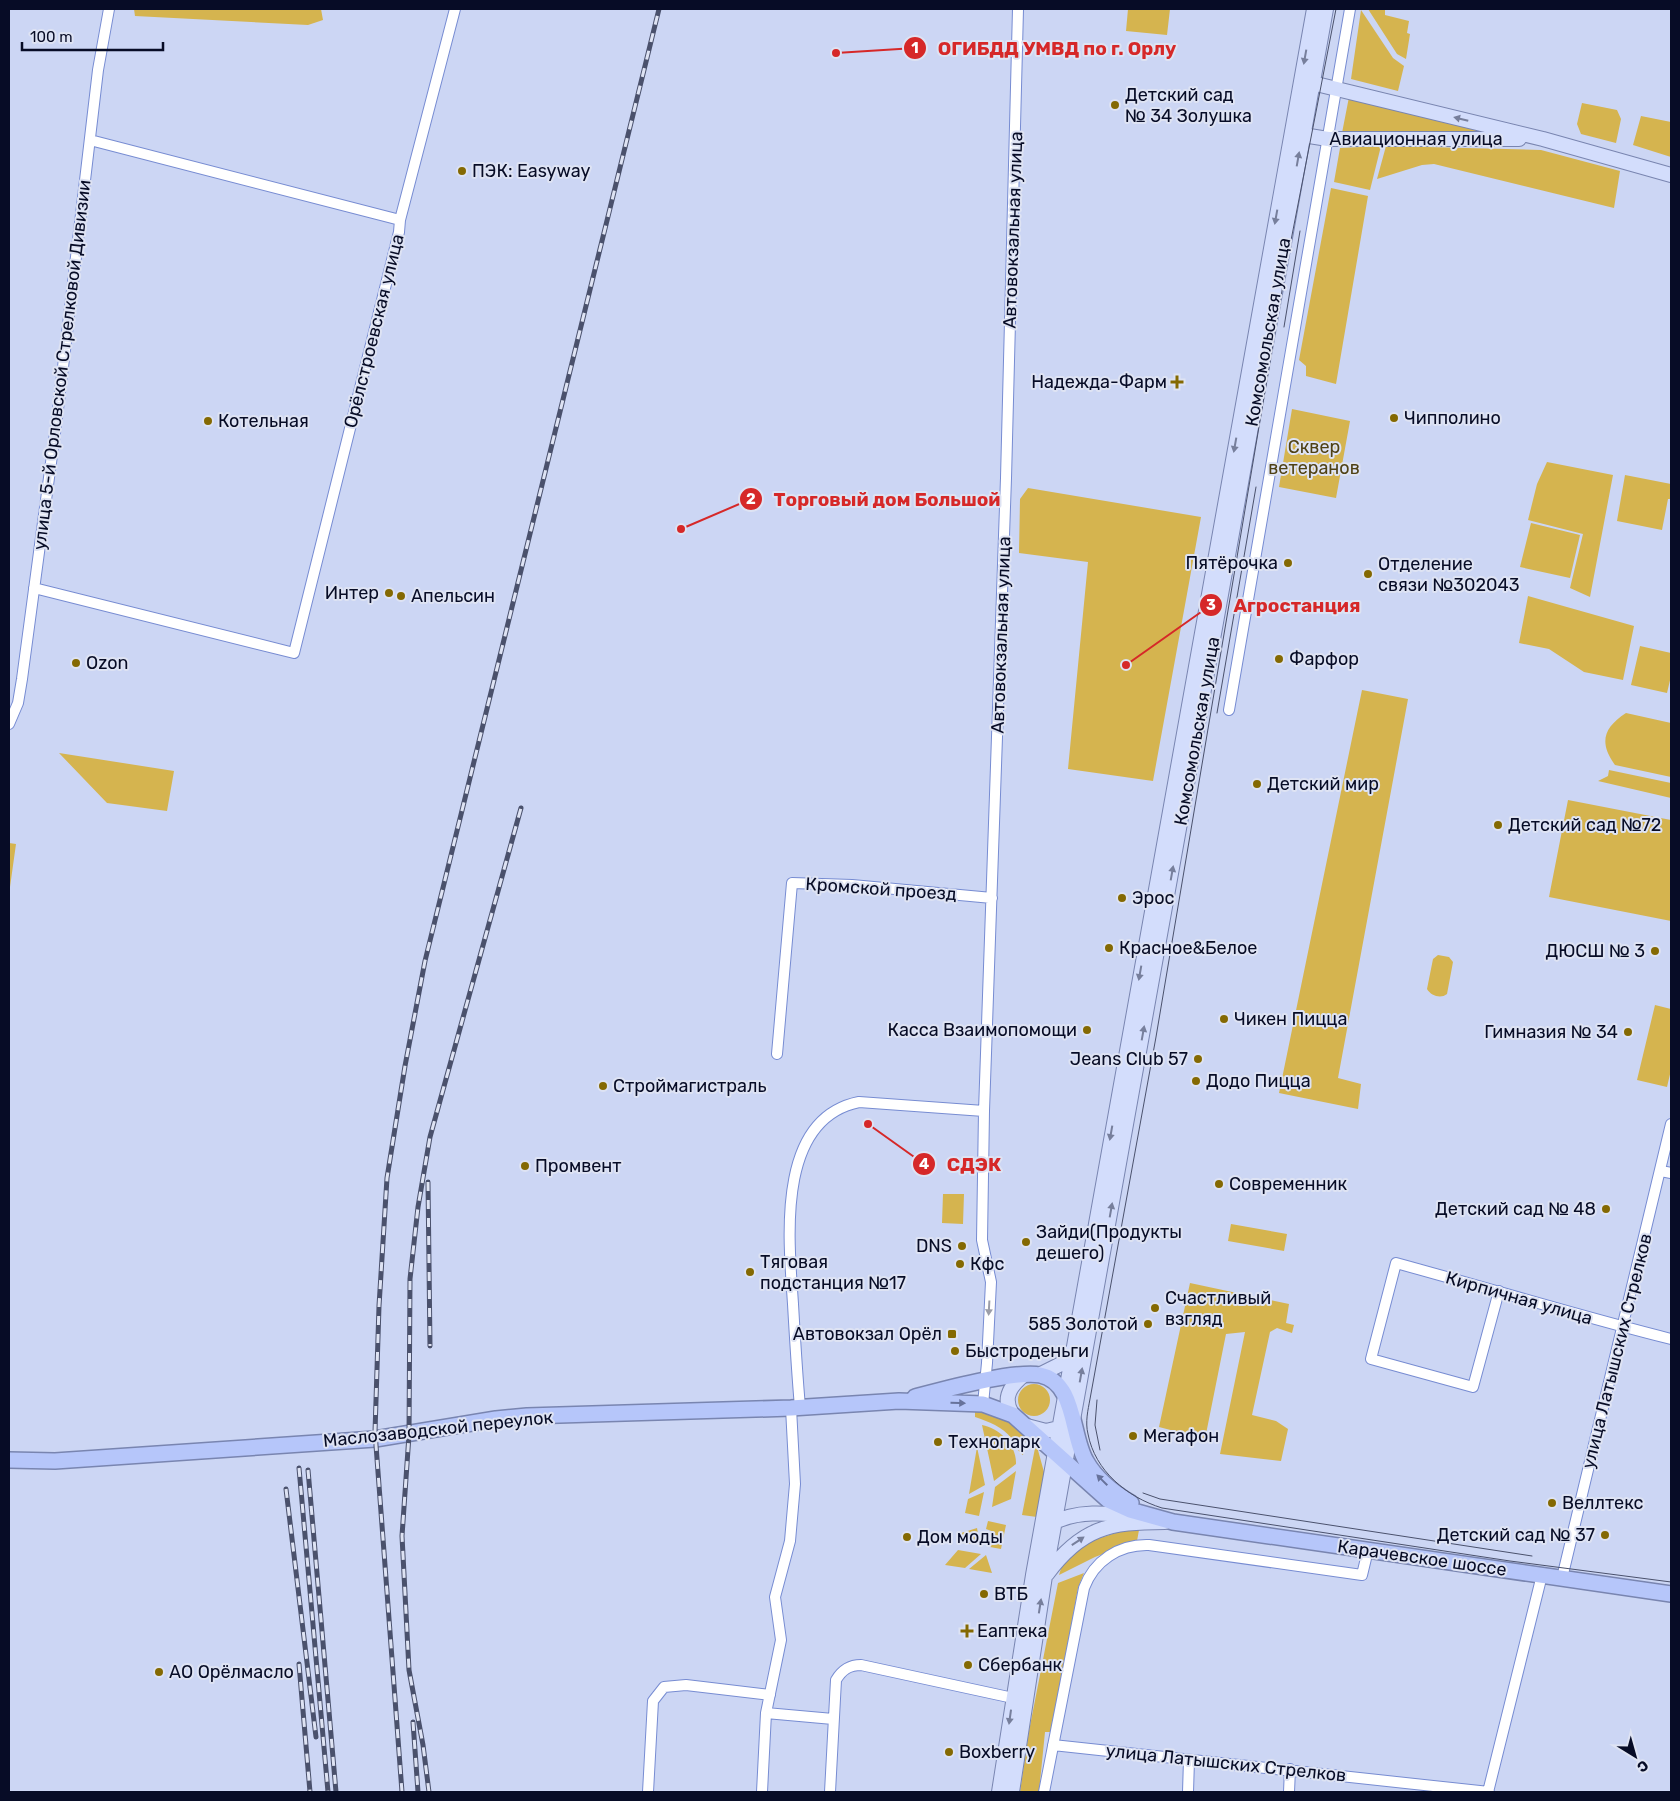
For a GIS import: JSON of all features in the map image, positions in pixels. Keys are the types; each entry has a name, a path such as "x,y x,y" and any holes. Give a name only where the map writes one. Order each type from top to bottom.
{"highway":[{"path":"1032,1374 1053,1381 1065,1395"},
{"name":"Маслозаводской переулок","path":"898,1401 1032,1374"},
{"name":"Комсомольская улица","path":"1065,1395 1065,1426"},
{"name":"Маслозаводской переулок","path":"9,1460 72,1460 375,1439 496,1419 527,1416 795,1408 898,1401 983,1404 1013,1415"},
{"path":"1013,1415 1108,1500 1130,1510 1173,1522"},
{"path":"1065,1426 1078,1444 1087,1463 1104,1483 1128,1501 1173,1522"},
{"name":"Карачевское шоссе","path":"1173,1522 1671,1594"}],"main road":[{"name":"Комсомольская улица","path":"1012,1792 1055,1522 1060,1459 1065,1426 1203,704 1298,131 1314,9"},
{"name":"Комсомольская улица","path":"1065,1395 1298,131 1312,83 1326,9"},
{"name":"Авиационная улица","path":"1312,83 1543,139 1671,175"},
{"name":"Авиационная улица","path":"1298,131 1328,139 1543,139"},
{"path":"1013,1415 1008,1408 1008,1395 1011,1388 1032,1374 1062,1364 1073,1348"},
{"path":"1027,1426 1046,1431 1065,1426"},
{"name":"Комсомольская улица","path":"1000,1792 1013,1698 1041,1531 1060,1459"},
{"path":"1041,1531 1055,1522 1079,1515 1096,1513 1173,1522"},
{"path":"1045,1576 1069,1547 1087,1535 1128,1523 1173,1522"}],"street":[{"name":"улица 5-й Орловской Стрелковой Дивизии","path":"10,722 18,703 22,678 98,70 109,9"},
{"name":"Орёлстроевская улица","path":"34,588 294,653 399,232 400,220 454,9"},
{"name":"Автовокзальная улица","path":"983,1404 991,1282 982,1240 984,1111 1006,496 1018,9"},
{"path":"1230,710 1350,9"},
{"path":"90,140 400,220"},
{"name":"Кромской проезд","path":"777,1054 792,883 852,885 992,898"},
{"path":"762,1792 766,1713 781,1640 775,1596 790,1541 796,1484 790,1250 791,1218 797,1168 801,1153 813,1131 824,1118 845,1105 859,1102 984,1111"},
{"name":"улица Латышских Стрелков","path":"1562,1578 1623,1327 1666,1172 1671,1124"},
{"name":"Кирпичная улица","path":"1499,1291 1473,1387 1371,1359 1396,1263 1499,1291 1671,1340"},
{"path":"1044,1792 1084,1588 1096,1567 1108,1556 1122,1549 1149,1545 1362,1575 1368,1550"},
{"name":"улица Латышских Стрелков","path":"1053,1745 1290,1769 1488,1792 1542,1575"},
{"path":"830,1792 836,1680 840,1674 853,1665 899,1672 1013,1698"},
{"path":"648,1792 653,1701 664,1687 686,1685 770,1694"},
{"path":"766,1713 833,1719"},
{"path":"1188,1792 1189,1760"},
{"path":"1289,1792 1290,1769"}],"green space":[{"path":"134,9 321,9 323,20 308,25 135,16"},
{"path":"1128,9 1170,9 1167,35 1126,31"},
{"path":"1368,9 1385,9 1385,15 1409,21 1407,33 1410,34 1406,59 1397,54"},
{"path":"1361,10 1393,58 1404,66 1398,91 1351,79"},
{"path":"1349,97 1494,134 1342,133"},
{"path":"1582,103 1617,110 1621,119 1616,143 1581,134 1577,124"},
{"path":"1641,116 1671,122 1671,157 1633,145"},
{"path":"1381,146 1370,190 1334,182 1340,148"},
{"path":"1386,146 1541,150 1620,171 1614,208 1434,164 1422,165 1377,179"},
{"path":"1331,188 1368,196 1336,384 1306,376 1306,366 1299,360"},
{"name":"Сквер ветеранов","path":"1292,409 1350,421 1336,498 1279,487"},
{"path":"1547,462 1613,475 1590,597 1570,588 1583,534 1528,520 1537,484"},
{"path":"1625,475 1671,484 1671,499 1668,499 1662,530 1617,521"},
{"path":"1028,488 1201,517 1153,781 1068,769 1088,562 1019,553 1020,499"},
{"path":"1531,523 1580,535 1570,578 1520,567"},
{"path":"1528,596 1634,626 1623,680 1584,672 1549,649 1519,643"},
{"path":"1640,646 1671,653 1671,676 1667,693 1631,685"},
{"path":"1362,690 1408,699 1338,1078 1361,1084 1358,1109 1279,1093"},
{"path":"1626,713 1671,723 1671,777 1615,765 1607,750 1606,736 1612,724"},
{"path":"59,753 174,771 167,811 107,803"},
{"path":"1609,770 1671,783 1671,798 1598,781 1608,776"},
{"path":"1568,800 1671,820 1671,921 1549,897"},
{"path":"9,843 16,844 10,887 9,887"},
{"path":"1438,955 1449,957 1453,962 1447,994 1442,996 1434,995 1427,989 1433,959"},
{"path":"1655,1005 1671,1009 1671,1070 1667,1087 1637,1080"},
{"path":"943,1194 964,1194 963,1224 942,1223"},
{"path":"1231,1224 1287,1234 1284,1251 1228,1241"},
{"path":"1190,1283 1289,1304 1286,1323 1294,1325 1292,1333 1277,1328 1270,1332 1252,1415 1276,1421 1288,1429 1281,1461 1220,1454 1245,1332 1226,1334 1205,1439 1159,1427"},
{"path":"1034,1384 1040,1385 1045,1389 1049,1394 1049,1406 1045,1411 1040,1415 1034,1416 1028,1415 1023,1411 1019,1406 1018,1400 1019,1394 1023,1389 1028,1385"},
{"path":"975,1411 1006,1418 1033,1439 1026,1438 1023,1455 1004,1431 975,1417"},
{"path":"982,1425 995,1430 1006,1439 1014,1450 1016,1457 1016,1464 994,1481"},
{"path":"1036,1443 1044,1472 1037,1517 1022,1515"},
{"path":"977,1447 985,1485 969,1494"},
{"path":"1016,1471 1011,1499 992,1507 995,1487"},
{"path":"984,1492 979,1516 965,1513 968,1499"},
{"path":"988,1521 1006,1525 1001,1549 990,1547 994,1532 986,1529"},
{"path":"977,1528 979,1539 975,1543 962,1543 958,1534"},
{"path":"1130,1529 1139,1530 1137,1541 1095,1557 1059,1575 1063,1564 1070,1556 1087,1543"},
{"path":"958,1550 981,1554 965,1568 945,1565"},
{"path":"986,1555 992,1573 969,1569"},
{"path":"1084,1573 1078,1588 1052,1732 1045,1732 1039,1792 1020,1792 1029,1731 1058,1583"}],"tram line":[{"path":"1336,9 1287,261 1156,1037 1088,1407 1087,1430 1092,1447 1105,1471 1125,1490 1162,1508 1510,1561 1671,1582"},
{"path":"1284,327 1300,231"},
{"path":"1217,713 1256,487"},
{"path":"1097,1400 1095,1425 1100,1450"},
{"path":"1143,1493 1160,1499 1532,1556"}],"railway":[{"path":"402,1792 375,1432 379,1306 387,1178 405,1066 425,961 659,9"},
{"path":"429,1792 423,1745 409,1670 402,1536 409,1435 410,1279 418,1207 430,1137 521,808"},
{"path":"428,1182 430,1346"},
{"path":"299,1468 328,1792"},
{"path":"308,1470 336,1792"},
{"path":"286,1489 316,1737"},
{"path":"299,1664 310,1792"},
{"path":"413,1722 418,1792"}],"place":[{"name":"ОГИБДД УМВД по г. Орлу","path":"836,53"},
{"name":"Детский сад № 34 Золушка","path":"1115,105"},
{"name":"ПЭК: Easyway","path":"462,171"},
{"name":"Надежда-Фарм","path":"1177,382"},
{"name":"Чипполино","path":"1394,418"},
{"name":"Котельная","path":"208,421"},
{"name":"Торговый дом Большой","path":"681,529"},
{"name":"Пятёрочка","path":"1288,563"},
{"name":"Отделение связи №302043","path":"1368,574"},
{"name":"Интер","path":"389,593"},
{"name":"Апельсин","path":"401,596"},
{"name":"Фарфор","path":"1279,659"},
{"name":"Ozon","path":"76,663"},
{"name":"Агростанция","path":"1126,665"},
{"name":"Детский мир","path":"1257,784"},
{"name":"Детский сад №72","path":"1498,825"},
{"name":"Эрос","path":"1122,898"},
{"name":"Красное&Белое","path":"1109,948"},
{"name":"ДЮСШ № 3","path":"1655,951"},
{"name":"Чикен Пицца","path":"1224,1019"},
{"name":"Касса Взаимопомощи","path":"1087,1030"},
{"name":"Гимназия № 34","path":"1628,1032"},
{"name":"Jeans Club 57","path":"1198,1059"},
{"name":"Додо Пицца","path":"1196,1081"},
{"name":"Строймагистраль","path":"603,1086"},
{"name":"СДЭК","path":"868,1124"},
{"name":"Промвент","path":"525,1166"},
{"name":"Современник","path":"1219,1184"},
{"name":"Детский сад № 48","path":"1606,1209"},
{"name":"Зайди(Продукты дешего)","path":"1026,1242"},
{"name":"DNS","path":"962,1246"},
{"name":"Кфс","path":"960,1264"},
{"name":"Тяговая подстанция №17","path":"750,1272"},
{"name":"Счастливый взгляд","path":"1155,1308"},
{"name":"585 Золотой","path":"1148,1324"},
{"name":"Автовокзал Орёл","path":"952,1334"},
{"name":"Быстроденьги","path":"955,1351"},
{"name":"Мегафон","path":"1133,1436"},
{"name":"Технопарк","path":"938,1442"},
{"name":"Веллтекс","path":"1552,1503"},
{"name":"Детский сад № 37","path":"1605,1535"},
{"name":"Дом моды","path":"907,1537"},
{"name":"ВТБ","path":"984,1594"},
{"name":"Еаптека","path":"967,1631"},
{"name":"Сбербанк","path":"968,1665"},
{"name":"АО Орёлмасло","path":"159,1672"},
{"name":"Boxberry","path":"949,1752"}]}
